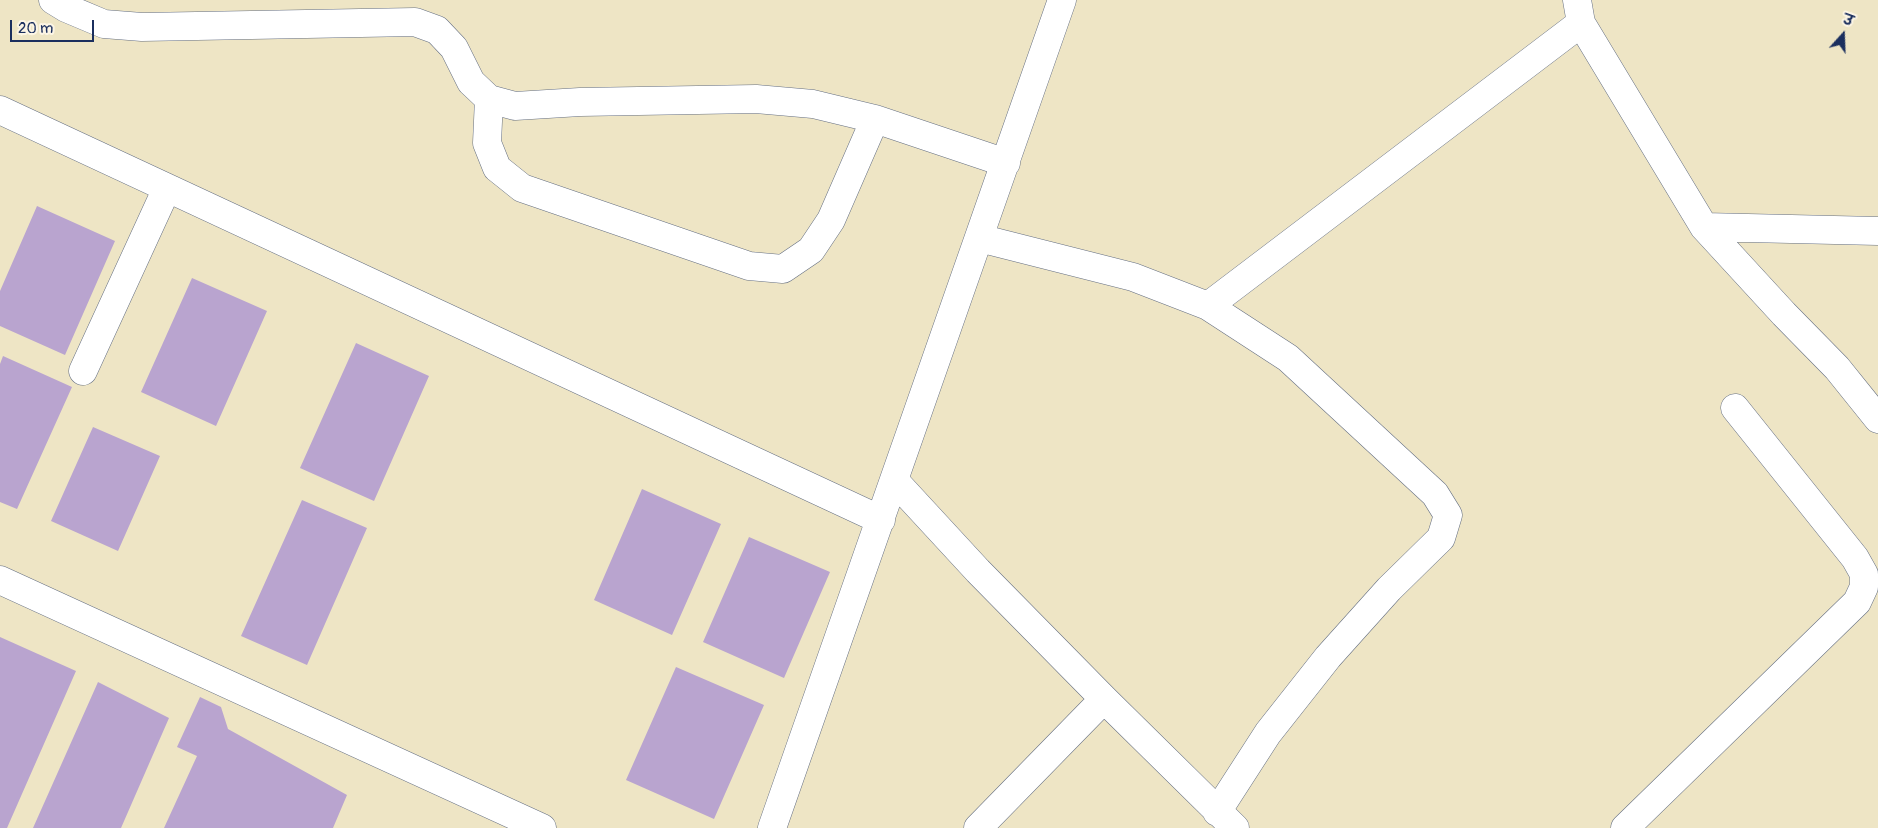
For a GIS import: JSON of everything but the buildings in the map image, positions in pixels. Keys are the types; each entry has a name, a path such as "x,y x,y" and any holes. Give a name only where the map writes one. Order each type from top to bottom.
{"street":[{"path":"53,0 66,8 104,24 142,27 415,22 437,30 454,48 471,82 489,99 515,106 580,102 756,99 813,104 875,118 1006,163"},
{"path":"772,828 1062,0"},
{"path":"1208,306 1579,12 1704,228 1837,368 1878,419"},
{"path":"489,99 487,143 497,168 522,188 749,266 783,269 811,250 830,220 875,118"},
{"path":"0,110 880,520"},
{"path":"83,371 167,188"},
{"path":"1704,228 1878,231"},
{"path":"894,480 978,571 1226,820 1268,733 1328,657 1389,589 1440,538 1448,515 1435,494 1288,358 1208,306 1133,277 979,238"},
{"path":"1625,828 1857,602 1864,587 1864,574 1855,558 1735,408"},
{"path":"0,580 542,828"},
{"path":"978,828 1104,699"}]}
